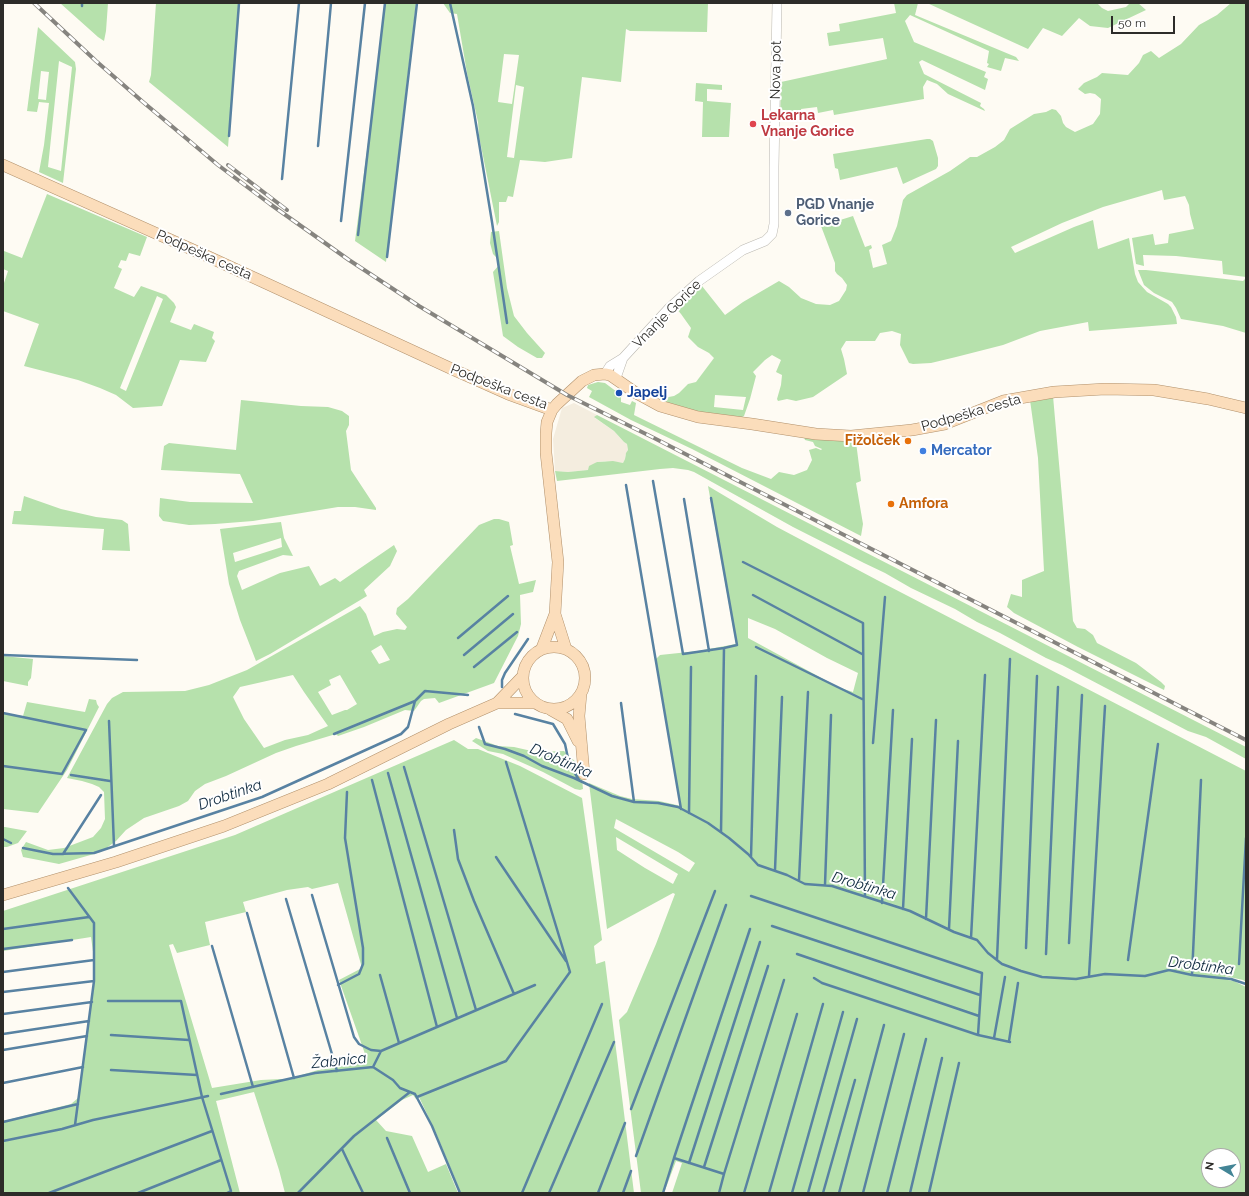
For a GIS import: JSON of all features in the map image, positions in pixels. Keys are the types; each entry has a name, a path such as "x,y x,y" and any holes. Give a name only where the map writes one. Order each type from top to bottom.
{"main road":[{"name":"Podpeška cesta","path":"3,166 209,257 459,372 514,396 552,410 582,381 594,375 605,374 616,378 636,393 660,406 698,417 816,434 851,436 912,430 945,424 1003,401 1054,392 1105,389 1154,390 1214,400 1246,408"},
{"path":"542,648 555,614 558,562 546,453 547,422 552,410"},
{"path":"555,614 566,649"},
{"path":"581,748 567,718 535,703 528,695 524,686 523,676 525,666 531,657 542,648 550,646 566,649 576,656 582,664 585,673 585,684 579,716 584,774"},
{"path":"3,895 116,862 224,826 328,784 450,724 497,703 523,676"},
{"path":"551,710 568,706 575,702 582,694"},
{"path":"497,703 535,703"}],"street":[{"name":"Nova pot","path":"772,234 774,224 777,3"},
{"name":"Vnanje Gorice","path":"605,374 610,366 623,358 669,308 699,281 743,250 765,241 772,234"},
{"name":"Vnanje Gorice","path":"616,378 623,358"}],"shaded area":[{"path":"574,403 597,415 595,418 614,431 627,444 628,450 623,463 605,461 597,462 589,470 568,472 555,471 553,439 562,408"}],"green space":[{"path":"60,3 108,3 104,41 98,37"},
{"path":"156,3 240,3 228,147 149,82 151,75"},
{"path":"385,3 416,3 386,262 355,241"},
{"path":"443,3 708,3 707,32 630,31 626,29 621,82 582,77 572,158 545,162 520,160 513,197 508,196 506,202 499,202 499,222 497,226 457,14 450,13","holes":["504,54 519,55 512,104 498,102","516,85 524,87 514,158 507,157"]},
{"path":"894,3 918,3 915,15 1016,57 1019,61 1005,58 1001,71 987,67 989,64 987,63 989,51 910,15 905,21 914,42 986,72 984,77 988,79 985,90 922,60 919,62 924,74 981,103 980,106 985,111 948,94 937,84 927,80 923,87 924,99 834,115 833,110 818,113 817,107 801,109 802,116 780,120 781,82 887,59 883,38 829,46 827,33 840,31 839,24 896,13"},
{"path":"927,3 1097,3 1108,11 1126,7 1130,3 1138,3 1146,10 1108,28 1090,26 1079,18 1062,36 1043,28 1028,49"},
{"path":"1231,3 1246,3 1246,277 1223,274 1222,261 1176,256 1143,255 1144,266 1136,264 1132,238 1153,234 1155,245 1168,243 1169,234 1194,229 1189,205 1185,196 1164,200 1162,190 1103,207 1062,223 1011,247 1015,253 1093,220 1098,249 1129,238 1135,274 1138,282 1147,292 1171,307 1176,317 1177,324 1089,331 1088,322 1040,331 1003,345 931,363 913,364 909,363 900,345 901,334 892,331 880,333 875,341 846,341 841,349 847,374 813,397 796,401 787,399 778,401 777,399 782,375 776,372 781,360 772,355 753,372 756,376 750,399 744,416 740,418 699,414 658,399 674,396 688,384 696,382 714,358 709,353 698,347 688,337 691,328 676,308 702,286 725,315 743,302 779,281 789,287 801,298 816,304 830,305 839,301 846,290 847,285 835,271 835,263 821,226 853,216 865,247 871,245 872,248 869,250 873,268 887,264 882,245 891,241 897,226 903,200 907,195 950,171 970,157 977,157 995,147 1004,140 1010,129 1034,114 1046,112 1052,109 1056,110 1061,116 1066,127 1075,132 1093,124 1100,114 1101,99 1095,94 1085,94 1078,89 1084,83 1102,73 1128,75 1139,63 1143,55 1151,51 1159,58 1181,44 1199,25 1217,15","holes":["715,395 746,397 743,410 714,407"]},
{"path":"38,27 75,62 76,69 63,183 39,172 49,103 39,102 37,112 27,111","holes":["59,61 72,67 61,171 48,167","41,71 49,72 46,100 38,99"]},
{"path":"696,83 722,85 722,90 707,89 707,101 731,103 729,137 702,137 703,102 695,101"},
{"path":"927,139 933,141 938,158 938,166 936,169 903,184 897,167 840,180 838,169 835,168 833,154"},
{"path":"47,194 147,237 140,256 129,253 126,261 121,260 118,267 122,269 114,288 134,297 141,286 166,295 176,307 170,322 191,330 194,324 214,332 212,338 215,341 206,362 180,360 162,406 133,408 116,395 100,388 78,380 24,366 39,324 3,311 3,286 8,271 3,269 4,251 22,258","holes":["157,296 163,299 126,391 120,388"]},
{"path":"499,231 507,288 514,316 545,353 542,358 537,358 503,336 493,272 499,265 498,259 493,254 490,243 491,232"},
{"path":"1138,270 1243,281 1246,278 1246,333 1223,326 1181,319 1172,302 1154,293 1144,285"},
{"path":"598,382 605,383 621,395 621,402 630,405 632,401 636,403 634,415 742,468 771,479 779,472 794,475 807,470 812,460 809,450 816,448 822,449 815,446 813,442 805,440 804,437 856,442 861,481 856,483 863,524 861,536 692,449 631,420 589,397 592,391 587,388 588,385"},
{"path":"1053,396 1073,621 1077,628 1085,629 1093,635 1097,643 1136,663 1161,682 1165,686 1164,690 1078,647 1014,613 1007,607 1011,594 1022,597 1022,580 1044,571 1038,458 1030,400"},
{"path":"241,400 328,407 342,411 349,416 349,425 346,431 351,470 376,510 355,507 338,507 253,521 215,524 189,525 163,521 159,516 160,498 190,502 253,503 240,474 161,470 164,446 169,443 236,450"},
{"path":"597,415 1246,747 1246,759 1206,737 1188,731 977,622 955,609 793,527 694,472 673,468 557,481 555,471 568,472 588,470 589,466 597,462 613,461 623,463 628,450 627,444 614,431 594,417"},
{"path":"708,486 777,527 877,580 1246,771 1246,982 1225,976 1228,980 1234,981 1246,987 1246,1193 672,1193 682,1163 676,1161 664,1193 641,1193 619,1020 627,1012 656,944 675,894 673,893 607,929 589,783 620,796 632,799 659,801 681,806 656,659 660,655 698,651 736,644","holes":["748,618 775,629 827,658 858,673 853,692 838,687 748,638","616,819 678,852 695,863 689,872 614,828","616,837 678,874 673,884 617,850"]},
{"path":"24,496 61,509 96,517 122,520 128,524 130,551 102,550 104,529 12,524 14,511 21,511"},
{"path":"494,519 509,522 513,545 510,546 519,584 536,580 533,592 520,595 521,624 518,636 494,683 439,703 435,698 424,699 414,711 405,710 338,736 336,734 276,753 205,784 195,791 188,801 179,806 144,818 126,830 116,841 101,852 59,864 23,857 21,850 26,842 48,850 64,848 93,837 101,828 105,819 104,792 99,787 92,784 67,778 107,704 112,698 123,692 185,691 209,685 247,670 360,606 366,614 374,636 383,632 397,629 405,630 407,627 396,614 397,608 408,599 479,525","holes":["381,645 390,660 379,664 371,651","293,675 328,726 308,735 285,740 264,748 244,719 233,697 240,687","340,675 357,704 347,710 332,715 318,692 331,685 329,680"]},
{"path":"281,522 284,538 293,556 283,555 239,571 237,576 242,590 280,573 309,566 320,586 335,578 340,582 394,545 397,551 390,566 364,590 367,596 256,661 240,620 229,584 220,529","holes":["281,538 282,547 235,562 233,553"]},
{"path":"3,656 33,659 31,678 28,682 28,686 3,681"},
{"path":"89,699 96,700 99,707 67,770 38,813 3,809 3,713 23,716 27,702 85,712"},
{"path":"476,738 498,746 514,747 536,752 564,751 581,767 583,789 575,789 543,772 503,754 488,751 472,741"},
{"path":"454,740 468,749 478,749 520,766 582,798 602,940 594,946 596,964 605,961 634,1193 461,1193 419,1097 416,1099 413,1095 402,1100 376,1120 386,1131 412,1136 428,1172 446,1164 458,1193 285,1193 254,1092 216,1101 240,1193 3,1193 3,1121 71,1104 78,1098 93,988 94,959 91,937 3,951 3,911 235,835","holes":["338,883 362,968 339,980 366,1057 363,1061 356,1064 318,1070 285,1080 261,1080 212,1088 169,945 173,944 177,953 210,945 205,922 246,912 243,902 287,890 308,887 312,889"]},
{"path":"3,827 27,831 18,843 3,847"}],"waterway":[{"path":"229,136 239,3"},
{"path":"282,179 299,3"},
{"path":"318,146 331,3"},
{"path":"341,221 365,3"},
{"path":"358,235 385,3"},
{"path":"387,257 417,3"},
{"path":"450,3 473,106 507,323"},
{"path":"653,481 683,654 724,648 721,832"},
{"path":"626,485 681,809"},
{"path":"711,498 737,645 724,648"},
{"path":"684,499 709,651"},
{"path":"743,562 863,623 865,896"},
{"path":"753,595 862,654"},
{"path":"458,638 508,596"},
{"path":"873,743 885,597"},
{"path":"464,655 513,614"},
{"path":"474,667 517,632"},
{"path":"502,687 502,680 505,673 528,639"},
{"path":"756,647 862,699"},
{"path":"3,655 137,660"},
{"path":"997,959 1010,659"},
{"path":"689,813 691,667"},
{"path":"971,938 985,675"},
{"path":"751,857 756,676"},
{"path":"1026,948 1037,676"},
{"path":"1046,954 1058,687"},
{"path":"334,734 415,701 425,691 468,695"},
{"path":"799,880 808,692"},
{"path":"1069,943 1082,695"},
{"path":"775,870 782,697"},
{"name":"Drobtinka","path":"23,848 53,854 94,853 262,797 401,734 408,727 415,701"},
{"path":"621,703 634,802"},
{"path":"1089,976 1105,706"},
{"path":"882,903 893,710"},
{"path":"3,713 86,730 62,774 3,766"},
{"path":"515,714 553,724 565,744 569,763 579,780"},
{"path":"825,885 831,715"},
{"path":"926,919 936,720"},
{"path":"109,721 114,846"},
{"name":"Drobtinka","path":"479,727 485,744 524,756 542,766 574,778 612,796 634,802 658,803 678,807 708,823 729,838 748,854 758,865 787,875 805,884 832,886 910,911 954,932 977,940 988,953 1002,964 1021,971 1042,977 1076,979 1105,974 1145,976 1169,970 1192,975 1231,979 1246,984"},
{"path":"903,909 912,739"},
{"path":"949,929 958,741"},
{"path":"1128,960 1158,744"},
{"path":"417,1097 506,1061 570,972 506,762"},
{"path":"404,767 476,1010"},
{"path":"388,773 457,1018"},
{"path":"71,775 110,781"},
{"path":"372,780 437,1027"},
{"path":"1192,975 1201,780"},
{"path":"338,985 359,974 363,964 363,948 345,838 347,792"},
{"path":"63,854 101,795"},
{"path":"454,830 458,859 474,901 514,994"},
{"path":"1239,964 1246,838"},
{"name":"Drobtinka","path":"3,839 11,843"},
{"path":"496,857 566,961"},
{"path":"68,888 94,923 94,981 75,1125"},
{"path":"631,1109 715,891"},
{"path":"312,895 354,1037 359,1044 371,1050 381,1051"},
{"path":"751,896 982,973 978,1035"},
{"path":"286,899 337,1071"},
{"path":"636,1156 726,905"},
{"path":"247,913 294,1078"},
{"path":"3,929 89,917"},
{"path":"772,926 980,995"},
{"path":"674,1158 750,929"},
{"path":"3,949 72,940"},
{"path":"689,1163 760,942"},
{"path":"212,946 253,1087"},
{"path":"797,954 979,1016"},
{"path":"3,972 94,960"},
{"path":"704,1167 768,966"},
{"path":"380,975 399,1043"},
{"path":"994,1038 1005,977"},
{"path":"814,978 822,983 978,1035 1010,1042"},
{"path":"724,1174 784,980"},
{"path":"3,992 94,981"},
{"path":"1009,1041 1018,983"},
{"path":"373,1067 381,1051 535,985"},
{"path":"108,1001 181,1001 202,1097 231,1191 227,1193"},
{"path":"3,1014 92,1002"},
{"path":"522,1193 602,1004"},
{"path":"769,1193 823,1004"},
{"path":"792,1193 843,1012"},
{"path":"744,1193 797,1014"},
{"path":"808,1193 857,1019"},
{"path":"3,1034 89,1021"},
{"path":"839,1193 884,1025"},
{"path":"863,1193 904,1034"},
{"path":"111,1035 189,1040"},
{"path":"3,1050 87,1036"},
{"path":"887,1193 926,1039"},
{"path":"549,1193 614,1042"},
{"path":"910,1193 942,1058"},
{"path":"929,1193 959,1063"},
{"path":"3,1083 83,1067"},
{"name":"Žabnica","path":"221,1094 315,1073 373,1067 393,1080 400,1088 415,1094 432,1126 460,1193"},
{"path":"111,1070 197,1075"},
{"path":"823,1193 855,1080"},
{"path":"298,1193 354,1136 410,1092"},
{"name":"Žabnica","path":"3,1141 62,1129 93,1120 208,1096"},
{"path":"3,1122 78,1104"},
{"path":"598,1193 625,1123"},
{"path":"49,1193 212,1131"},
{"path":"387,1138 410,1193"},
{"path":"342,1149 363,1193"},
{"path":"663,1193 674,1158 724,1174 719,1193"},
{"path":"138,1193 221,1160"},
{"path":"623,1193 631,1171"}],"railway":[{"path":"34,3 96,61 218,165 349,260 419,306 567,395 1246,740"},
{"path":"228,165 287,210"}],"place":[{"name":"Lekarna Vnanje Gorice","path":"753,124"},
{"name":"PGD Vnanje Gorice","path":"788,213"},
{"name":"Japelj","path":"619,393"},
{"name":"Fižolček","path":"908,441"},
{"name":"Mercator","path":"923,451"},
{"name":"Amfora","path":"891,504"}]}
